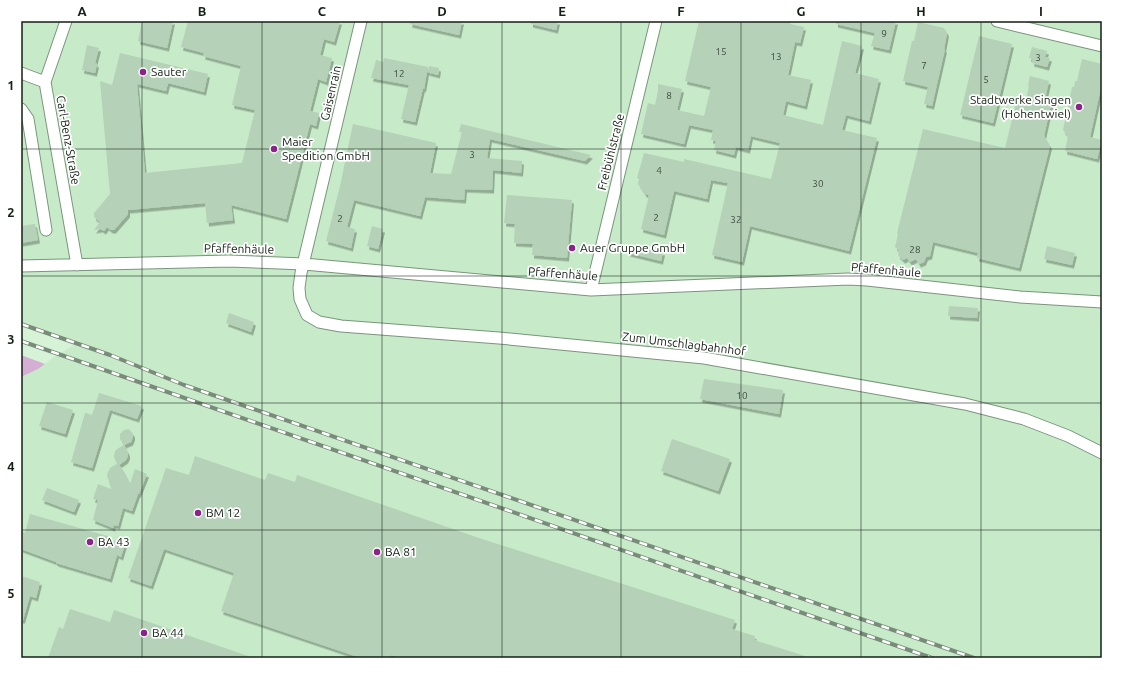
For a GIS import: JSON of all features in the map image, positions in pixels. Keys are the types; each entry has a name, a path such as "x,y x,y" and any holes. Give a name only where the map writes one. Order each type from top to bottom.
{"street":[{"name":"Carl-Benz-Straße","path":"66,21 45,82 77,265"},
{"name":"Gaisenrain","path":"304,264 361,21"},
{"name":"Freibühlstraße","path":"591,290 656,21"},
{"path":"1004,22 1102,46"},
{"path":"21,73 45,82"},
{"path":"21,109 28,119 46,230"},
{"name":"Pfaffenhäule","path":"21,266 229,261 304,264 591,290 848,279 1020,297 1102,302"},
{"name":"Zum Umschlagbahnhof","path":"304,264 299,288 300,299 308,315 319,322 341,326 499,338 704,358 965,404 1024,419 1068,436 1102,452"}],"shaded area":[{"path":"21,21 1102,21 1102,658 21,658 21,377 38,369 54,357 79,342 21,323"},
{"path":"21,355 45,364 21,377"}],"building":[{"name":"Sauter","path":"142,21 173,21 167,48 138,41"},
{"path":"188,21 340,21 334,42 324,39 320,55 332,58 326,82 318,79 310,111 319,113 316,126 310,124 286,219 231,205 233,220 207,223 205,203 128,210 128,214 114,230 107,227 104,231 101,229 94,230 100,222 94,217 94,213 110,194 100,81 112,85 120,53 208,74 204,92 168,83 166,91 137,84 145,173 242,163 255,110 232,105 241,66 203,56 204,53 181,47"},
{"path":"411,21 462,21 459,35 410,24"},
{"path":"531,21 558,21 556,30 531,24"},
{"path":"699,21 791,21 790,24 804,27 800,43 795,42 788,75 811,80 805,106 786,101 783,115 823,125 842,41 862,46 855,73 879,79 869,121 846,115 842,130 877,138 849,251 750,226 742,262 712,255 728,183 711,180 707,199 674,191 664,235 641,229 649,195 645,194 638,184 639,179 637,178 644,153 684,162 684,159 771,179 780,143 751,136 748,150 736,147 734,155 714,150 716,141 711,140 713,130 689,125 684,144 641,134 648,103 655,105 658,84 682,89 677,110 704,116 711,87 685,81"},
{"path":"836,21 896,21 889,50 871,46 875,33 836,24"},
{"path":"918,22 944,28 947,33 945,49 932,106 924,104 928,87 903,81"},
{"path":"979,36 1012,44 993,123 960,115"},
{"path":"87,45 99,48 95,63 97,64 95,73 82,70"},
{"path":"1032,47 1047,51 1045,57 1050,58 1047,67 1032,63 1033,59 1029,58"},
{"path":"384,58 428,67 428,72 429,66 439,68 438,75 427,72 415,122 401,119 409,85 371,78 376,60 383,62"},
{"name":"Stadtwerke Singen (Hohentwiel)","path":"1082,59 1102,64 1102,83 1090,137 1102,140 1097,159 1065,151 1068,136 1063,130 1072,87 1074,87 1075,81 1077,81"},
{"path":"1030,76 1049,81 1045,99 1052,100 1044,136 1050,146 1019,268 977,258 978,253 933,242 930,256 926,257 924,262 919,264 916,259 910,262 907,258 903,260 898,255 899,250 895,247 897,233 923,129 1005,148 1016,103 1025,105"},
{"path":"353,124 436,143 430,173 451,174 462,132 459,132 461,124 591,155 585,161 490,139 487,158 522,161 521,173 493,170 492,190 465,189 464,200 425,197 420,216 354,200 347,227 355,229 351,248 326,241 340,186"},
{"path":"507,195 572,200 567,258 532,255 533,244 514,243 515,224 504,223"},
{"path":"35,224 38,240 21,243 21,226"},
{"path":"372,226 383,229 378,249 367,246"},
{"path":"630,244 663,252 661,261 628,253"},
{"path":"1047,246 1075,253 1072,265 1044,259"},
{"path":"949,306 978,308 977,318 948,316"},
{"path":"229,313 254,322 251,332 226,323"},
{"path":"704,379 783,390 779,414 700,399"},
{"path":"99,393 142,406 137,419 110,410 92,468 71,462 85,413 92,415"},
{"path":"47,402 73,410 65,434 39,426"},
{"path":"129,429 133,434 133,437 131,442 124,445 120,439 120,434 124,430"},
{"path":"672,439 730,459 718,491 661,471"},
{"path":"124,445 128,456 126,460 119,465 130,484 135,469 147,474 132,511 123,508 118,526 114,525 113,528 93,520 98,500 93,499 98,484 111,489 107,475 111,467 117,464 114,457 115,451"},
{"name":"BA 81","path":"195,456 265,480 268,473 295,482 297,475 476,537 735,620 732,629 755,636 754,640 805,656 805,658 401,658 391,655 390,658 361,658 221,611 234,573 164,549 151,586 128,578 166,468 189,475"},
{"path":"47,488 79,500 74,512 42,500"},
{"name":"BA 43","path":"30,514 111,537 110,540 125,544 121,557 117,555 110,579 56,563 21,549 21,531 25,533"},
{"path":"21,576 40,582 36,598 30,596 23,620 21,620"},
{"name":"BA 44","path":"70,609 110,622 114,610 251,658 48,658 59,627 63,629"}],"railway":[{"path":"21,324 110,355 184,385 974,658"},
{"path":"21,341 932,658"}],"place":[{"name":"Sauter","path":"143,72"},
{"name":"Stadtwerke Singen (Hohentwiel)","path":"1079,107"},
{"name":"Maier Spedition GmbH","path":"274,149"},
{"name":"Auer Gruppe GmbH","path":"572,248"},
{"name":"BM 12","path":"198,513"},
{"name":"BA 43","path":"90,542"},
{"name":"BA 81","path":"377,552"},
{"name":"BA 44","path":"144,633"}]}
